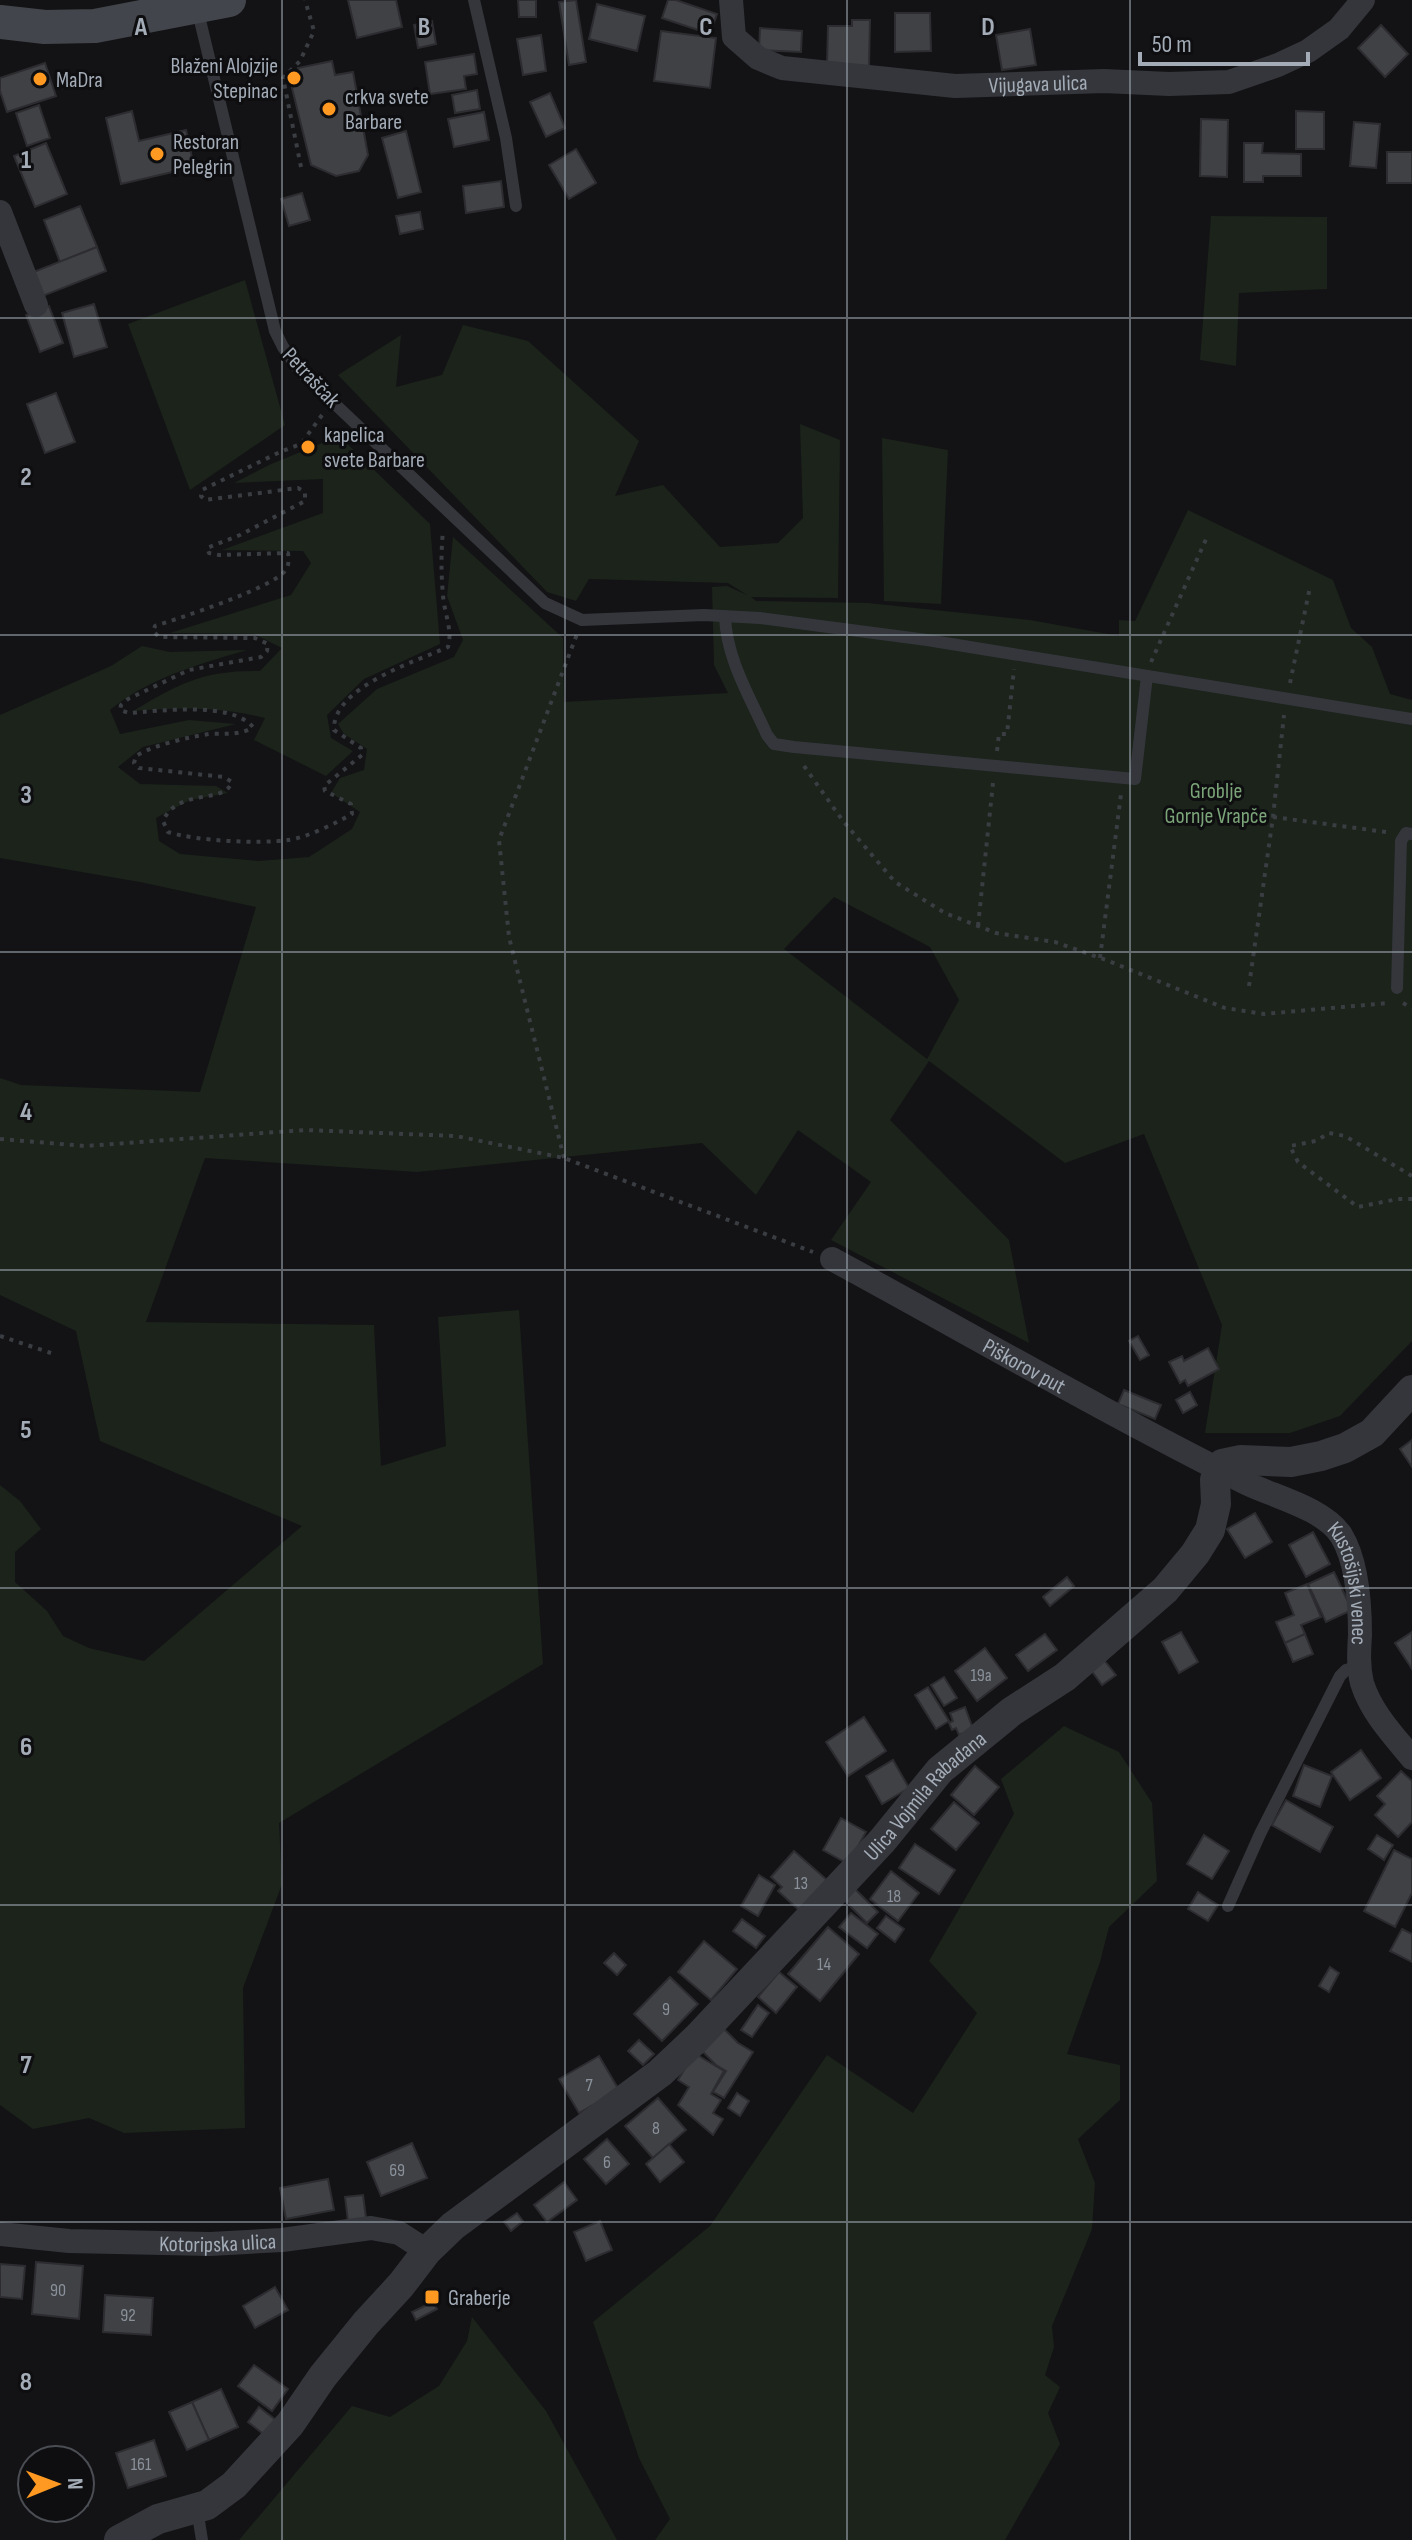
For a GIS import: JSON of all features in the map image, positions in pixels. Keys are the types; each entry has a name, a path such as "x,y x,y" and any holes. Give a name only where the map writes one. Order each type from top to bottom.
{"main road":[{"path":"0,22 75,27 213,4"}],"street":[{"name":"Vijugava ulica","path":"731,0 734,37 758,58 782,68 955,86 1104,81 1169,84 1229,82 1308,51 1339,29 1363,0"},
{"path":"0,212 36,305"},
{"name":"Piškorov put","path":"832,1259 1218,1468"},
{"path":"1218,1468 1231,1460 1271,1463 1308,1460 1345,1448 1372,1433 1412,1390"},
{"name":"Kustošijski venec","path":"1218,1468 1249,1485 1318,1514 1341,1536 1356,1577 1362,1682 1382,1722 1412,1758"},
{"name":"Ulica Vojmila Rabadana","path":"427,2251 480,2205 660,2073 697,2038 882,1841 940,1770 1011,1712 1065,1677 1165,1590 1210,1530 1216,1504 1218,1468"},
{"name":"Kotoripska ulica","path":"0,2234 69,2241 210,2244 282,2240 371,2228 399,2233 427,2251"},
{"path":"119,2540 158,2519 197,2509 220,2496 253,2466 290,2424 342,2351 427,2251"}],"lane":[{"path":"474,0 506,138 516,206"},
{"name":"Petraščak","path":"213,4 275,331 283,347 299,370 545,603 582,620 704,615 828,627 1016,654 1412,719"},
{"path":"725,616 731,654 767,735 774,744 787,746 1135,779 1147,676"},
{"path":"1397,988 1401,841 1408,836"},
{"path":"1228,1906 1260,1834 1340,1676 1346,1670 1359,1666"},
{"path":"197,2509 202,2540"}],"path":[{"path":"301,167 283,78 300,61 314,31 305,0"},
{"path":"332,401 301,444 202,490 201,496 205,500 298,488 305,492 305,501 240,535 207,548 209,553 219,555 288,553 289,562 284,573 262,586 155,626 153,631 159,637 255,638 268,644 267,651 261,657 189,670 121,705 120,710 129,713 184,709 224,712 246,719 253,727 244,733 207,734 146,750 136,756 134,763 139,768 224,777 232,782 223,793 182,801 165,815 163,821 168,832 182,837 290,840 352,814 351,804 325,791 324,786 362,755 361,748 334,730 344,704 366,684 448,647 451,639 443,597 441,554 445,507"},
{"path":"1147,676 1153,655 1207,537"},
{"path":"1249,986 1286,697 1310,587"},
{"path":"564,1158 509,937 499,840 582,620"},
{"path":"978,926 999,734 1007,734 1016,654"},
{"path":"787,746 819,784 843,821 895,882 945,913 996,933 1055,942 1225,1008 1264,1014 1384,1004 1398,1000 1412,1008"},
{"path":"1100,958 1122,779"},
{"path":"1273,817 1408,836"},
{"path":"0,1139 85,1146 305,1130 456,1136 564,1158 832,1259"},
{"path":"1412,1176 1345,1136 1329,1133 1316,1141 1290,1146 1298,1162 1358,1207 1412,1199"},
{"path":"0,1336 51,1353"}],"green space":[{"path":"1211,216 1327,217 1327,289 1239,293 1236,366 1200,360"},
{"path":"245,280 285,425 190,490 128,324"},
{"name":"Groblje Gornje Vrapče","path":"463,325 528,341 639,441 615,496 663,485 720,547 778,543 803,518 800,424 840,440 838,598 751,597 756,601 868,603 1030,620 1119,636 1119,620 1135,621 1188,510 1333,580 1351,628 1372,647 1390,694 1412,700 1412,1341 1340,1416 1290,1433 1205,1433 1222,1325 1144,1134 1065,1163 929,1061 890,1120 1009,1240 1029,1343 831,1240 871,1182 798,1130 756,1195 702,1143 417,1172 205,1158 146,1322 374,1325 381,1466 446,1446 438,1317 519,1310 543,1664 279,1823 282,1884 243,1988 245,2128 124,2133 89,2118 33,2129 0,2105 0,1485 20,1501 41,1529 15,1552 15,1582 47,1611 63,1636 89,1648 144,1661 302,1526 100,1441 76,1331 0,1295 0,1078 21,1085 200,1092 256,907 140,882 0,858 0,715 111,666 142,646 170,652 247,650 158,681 110,710 120,734 189,720 236,724 143,747 118,767 140,784 216,786 228,793 190,800 156,818 159,841 180,854 258,861 309,857 352,829 360,812 331,793 340,778 364,770 367,749 344,734 338,724 377,689 454,657 463,640 447,596 453,537 563,638 564,702 728,693 714,665 712,587 727,586 747,595 728,583 589,579 576,601 547,592 338,375 401,335 396,387 442,375","holes":["834,897 930,947 959,1000 927,1059 784,949"]},
{"path":"339,436 430,524 440,644 364,679 327,715 331,738 353,751 326,776 254,740 265,718 200,709 133,711 193,680 223,673 260,671 282,648 254,634 170,633 291,595 311,563 303,551 222,550 323,513 323,479 234,483"},
{"path":"882,438 948,450 941,604 884,601"},
{"path":"1064,1726 1119,1752 1152,1803 1157,1881 1109,1927 1100,1962 1067,2054 1120,2065 1120,2100 1078,2139 1095,2183 1092,2229 1052,2326 1054,2347 1045,2375 1060,2387 1048,2413 1060,2444 1005,2540 655,2540 670,2519 639,2458 593,2322 710,2226 827,2055 913,2113 977,2013 929,1961 1014,1814 1001,1779"},
{"path":"472,2317 546,2411 617,2540 239,2540 352,2406 390,2417 439,2386 467,2341"}],"building":[{"path":"348,0 396,0 402,27 357,38"},
{"path":"518,0 536,0 536,17 519,17"},
{"path":"576,0 586,62 569,65 559,2"},
{"path":"668,0 717,14 710,34 662,18"},
{"path":"597,4 645,16 637,51 589,39"},
{"path":"895,13 930,13 931,51 895,52"},
{"path":"852,20 870,20 869,66 827,65 828,26 852,26"},
{"path":"432,21 436,44 418,48 414,25"},
{"path":"1381,25 1408,54 1385,77 1358,48"},
{"path":"760,28 802,31 801,52 759,50"},
{"path":"1030,29 1036,65 1002,70 996,35"},
{"path":"661,31 716,38 710,88 654,81"},
{"path":"541,35 546,71 523,75 517,39"},
{"path":"474,54 477,74 464,76 466,89 430,94 425,62"},
{"name":"crkva svete Barbare","path":"332,61 335,75 353,72 368,155 359,171 336,176 311,165 291,84 300,82 298,68"},
{"path":"45,63 56,96 7,112 0,91 0,78"},
{"path":"477,90 480,109 455,113 452,95"},
{"path":"550,93 565,128 546,137 530,102"},
{"path":"39,105 50,138 27,146 16,113"},
{"path":"132,111 139,141 186,130 194,167 121,184 106,118"},
{"path":"1296,111 1324,112 1324,149 1296,149"},
{"path":"484,112 489,140 454,147 448,119"},
{"path":"1201,119 1228,120 1227,177 1200,176"},
{"path":"1354,122 1380,124 1376,168 1350,166"},
{"path":"406,131 421,192 398,198 382,138"},
{"path":"46,143 67,194 35,207 14,156"},
{"path":"1244,143 1263,143 1262,153 1301,154 1301,176 1263,176 1263,182 1244,182"},
{"path":"576,149 596,183 569,199 549,165"},
{"path":"1387,152 1412,152 1412,183 1387,183"},
{"path":"501,181 504,207 466,213 463,186"},
{"path":"302,193 310,220 289,226 281,199"},
{"path":"80,206 97,247 60,262 44,220"},
{"path":"420,212 423,229 400,234 396,216"},
{"path":"97,247 106,271 40,297 31,273"},
{"path":"94,304 107,347 74,357 62,313"},
{"path":"49,306 63,343 40,352 26,315"},
{"path":"56,393 75,442 45,453 27,404"},
{"path":"1138,1336 1149,1355 1140,1360 1129,1341"},
{"path":"1208,1348 1219,1369 1188,1386 1185,1380 1180,1383 1169,1362 1182,1356 1184,1361"},
{"path":"1124,1390 1161,1405 1155,1419 1118,1404"},
{"path":"1190,1392 1197,1405 1183,1413 1176,1400"},
{"path":"1412,1440 1412,1467 1400,1449"},
{"path":"1255,1513 1272,1542 1245,1558 1227,1529"},
{"path":"1313,1532 1330,1564 1306,1577 1289,1545"},
{"path":"1334,1572 1352,1610 1326,1622 1308,1584"},
{"path":"1067,1577 1074,1586 1050,1606 1043,1597"},
{"path":"1307,1584 1321,1617 1301,1625 1305,1634 1285,1643 1276,1622 1294,1615 1285,1593"},
{"path":"1181,1632 1198,1662 1179,1673 1162,1642"},
{"path":"1412,1632 1412,1669 1395,1643"},
{"path":"1045,1634 1057,1650 1028,1671 1016,1655"},
{"path":"1305,1634 1313,1654 1293,1662 1285,1643"},
{"path":"985,1648 1007,1678 977,1701 955,1671"},
{"path":"1104,1660 1116,1675 1102,1685 1091,1670"},
{"path":"944,1677 957,1698 944,1706 931,1685"},
{"path":"928,1687 949,1721 936,1729 915,1695"},
{"path":"965,1707 973,1729 959,1735 949,1723 953,1721 950,1713"},
{"path":"864,1717 886,1751 848,1776 826,1742"},
{"path":"1361,1750 1381,1778 1350,1800 1331,1772"},
{"path":"893,1760 909,1788 882,1804 866,1776"},
{"path":"1304,1765 1332,1776 1320,1807 1293,1796"},
{"path":"975,1766 999,1787 974,1815 951,1795"},
{"path":"1401,1771 1412,1781 1412,1822 1398,1837 1375,1815 1385,1804 1377,1796"},
{"path":"1286,1800 1333,1827 1320,1852 1272,1825"},
{"path":"954,1802 979,1823 956,1850 931,1829"},
{"path":"841,1818 866,1832 848,1864 823,1850"},
{"path":"1204,1835 1229,1851 1212,1879 1187,1864"},
{"path":"1377,1835 1393,1845 1384,1860 1368,1849"},
{"path":"915,1844 955,1870 939,1894 899,1868"},
{"path":"1394,1850 1412,1859 1412,1893 1395,1927 1364,1911"},
{"path":"794,1851 827,1880 800,1911 778,1891 782,1887 771,1877"},
{"path":"891,1871 919,1893 898,1921 870,1899"},
{"path":"759,1875 775,1885 758,1916 741,1906"},
{"path":"854,1888 878,1912 867,1923 843,1899"},
{"path":"1198,1892 1218,1905 1208,1921 1188,1909"},
{"path":"851,1913 878,1934 867,1948 839,1927"},
{"path":"886,1916 904,1929 895,1942 877,1928"},
{"path":"742,1919 765,1936 756,1948 733,1931"},
{"path":"828,1927 859,1954 820,2001 788,1974"},
{"path":"1402,1929 1412,1934 1412,1962 1390,1951"},
{"path":"704,1941 737,1969 711,2000 678,1972"},
{"path":"614,1953 626,1965 617,1975 604,1963"},
{"path":"1330,1967 1339,1973 1329,1992 1319,1986"},
{"path":"779,1972 797,1987 776,2013 758,1997"},
{"path":"670,1977 698,2004 662,2041 634,2014"},
{"path":"758,2005 769,2013 752,2037 741,2030"},
{"path":"721,2026 738,2043 753,2052 724,2098 713,2092 726,2071 700,2049"},
{"path":"639,2040 654,2054 643,2065 628,2051"},
{"path":"694,2053 724,2071 711,2094 721,2100 713,2113 723,2119 713,2135 678,2105 689,2087 678,2080"},
{"path":"599,2056 619,2090 579,2113 559,2079"},
{"path":"737,2093 749,2101 740,2116 728,2108"},
{"path":"658,2098 686,2130 653,2158 625,2126"},
{"path":"607,2139 629,2164 606,2184 584,2159"},
{"path":"412,2143 427,2178 381,2196 367,2162"},
{"path":"669,2144 684,2162 660,2182 646,2164"},
{"path":"328,2179 334,2210 286,2219 280,2188"},
{"path":"564,2182 577,2200 547,2222 534,2205"},
{"path":"363,2195 366,2218 348,2221 345,2197"},
{"path":"517,2213 523,2221 511,2231 504,2222"},
{"path":"600,2221 612,2250 586,2261 574,2232"},
{"path":"36,2262 83,2266 79,2319 32,2314"},
{"path":"0,2264 25,2266 22,2299 0,2297"},
{"path":"275,2287 288,2310 255,2328 243,2306"},
{"path":"105,2295 153,2298 151,2335 103,2332"},
{"path":"433,2302 437,2309 416,2320 412,2312"},
{"path":"254,2365 288,2389 272,2411 238,2386"},
{"path":"221,2389 238,2427 209,2440 192,2402"},
{"path":"192,2402 209,2440 187,2450 169,2412"},
{"path":"259,2407 277,2421 266,2436 248,2422"},
{"path":"154,2440 166,2476 128,2488 116,2453"}],"place":[{"name":"Blaženi Alojzije Stepinac","path":"294,78"},
{"name":"MaDra","path":"40,79"},
{"name":"crkva svete Barbare","path":"329,109"},
{"name":"Restoran Pelegrin","path":"157,154"},
{"name":"kapelica svete Barbare","path":"308,447"},
{"name":"Graberje","path":"432,2297"}]}
